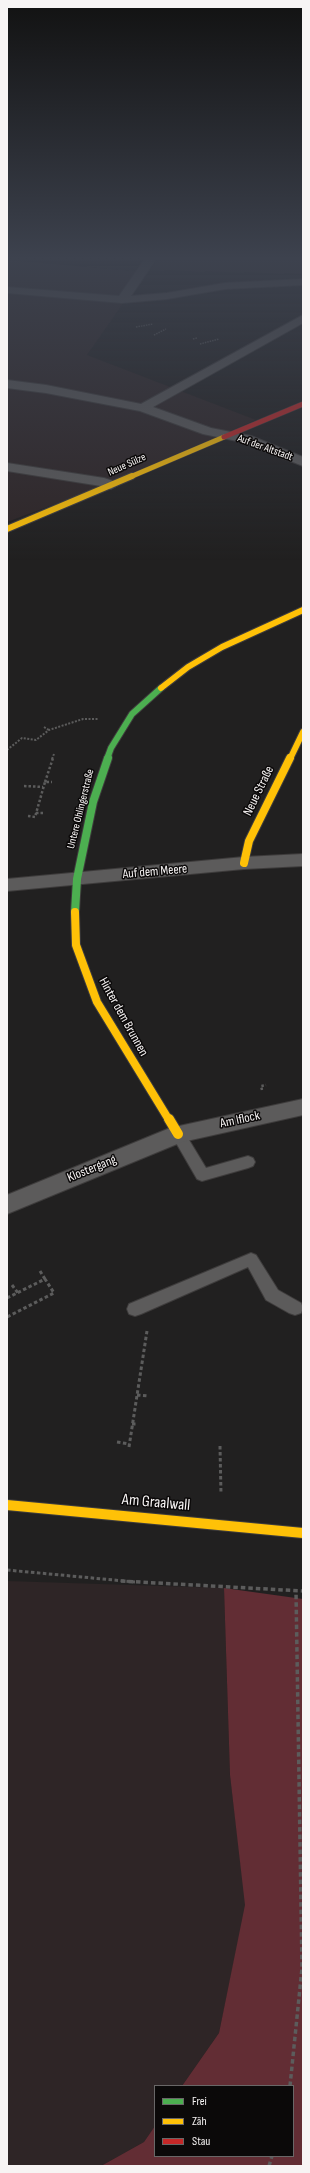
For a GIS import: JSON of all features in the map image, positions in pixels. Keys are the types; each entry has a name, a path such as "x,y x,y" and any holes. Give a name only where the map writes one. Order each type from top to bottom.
{"street":[{"path":"143,408 233,357"},
{"name":"Auf der Altstadt","path":"7,384 46,389 143,408 208,431 246,439 303,462"},
{"name":"Neue Sülze","path":"7,529 226,435 303,404"},
{"path":"7,467 116,483"},
{"name":"Untere Ohlingerstraße","path":"77,879 93,802 102,772 111,748 132,714 188,667 222,647 303,610"},
{"name":"Neue Straße","path":"244,863 249,841 303,732"},
{"name":"Auf dem Meere","path":"7,885 244,863 303,860"},
{"name":"Hinter dem Brunnen","path":"77,879 74,927 76,945 88,981 97,1002 178,1134"},
{"name":"Am Iflock","path":"178,1134 303,1107"},
{"name":"Klostergang","path":"7,1205 178,1134"},
{"name":"Am Graalwall","path":"7,1505 222,1524 303,1533"}],"lane":[{"path":"178,1134 202,1175 248,1162"},
{"path":"135,1309 251,1259 272,1295 295,1308"}],"path":[{"path":"7,750 22,738 36,740 49,730 82,719 111,720 126,723"},
{"path":"44,727 49,730"},
{"path":"28,816 36,817 43,787 54,754"},
{"path":"45,782 52,782"},
{"path":"24,786 43,787"},
{"path":"36,812 44,813"},
{"path":"7,1316 54,1293 40,1271"},
{"path":"7,1298 45,1280"},
{"path":"12,1285 18,1293"},
{"path":"117,1442 129,1446 152,1302"},
{"path":"137,1395 148,1396"},
{"path":"132,1424 137,1424"},
{"path":"220,1446 222,1524"},
{"path":"7,1570 60,1576 177,1585 303,1591"},
{"path":"290,2085 302,1968 296,1591"}],"shaded area":[{"path":"7,357 93,357 256,420 98,488 7,522"},
{"path":"7,1581 224,1588 230,1775 246,1905 219,2033 183,2085 154,2085 154,2127 144,2142 101,2166 7,2166"},
{"path":"224,1588 303,1599 303,2166 101,2166 144,2142 154,2127 154,2157 294,2157 294,2085 183,2085 219,2033 245,1905 230,1775"}],"traffic: fast":[{"path":"75,912 77,879 93,802 111,748 132,714 161,688"}],"traffic: slow":[{"path":"7,529 224,437"},
{"path":"161,688 188,667 222,647 303,610"},
{"path":"244,863 249,841 303,732"},
{"path":"75,912 76,945 97,1002 178,1134"},
{"path":"7,1505 303,1533"}],"traffic: jam":[{"path":"224,437 303,404"}]}
